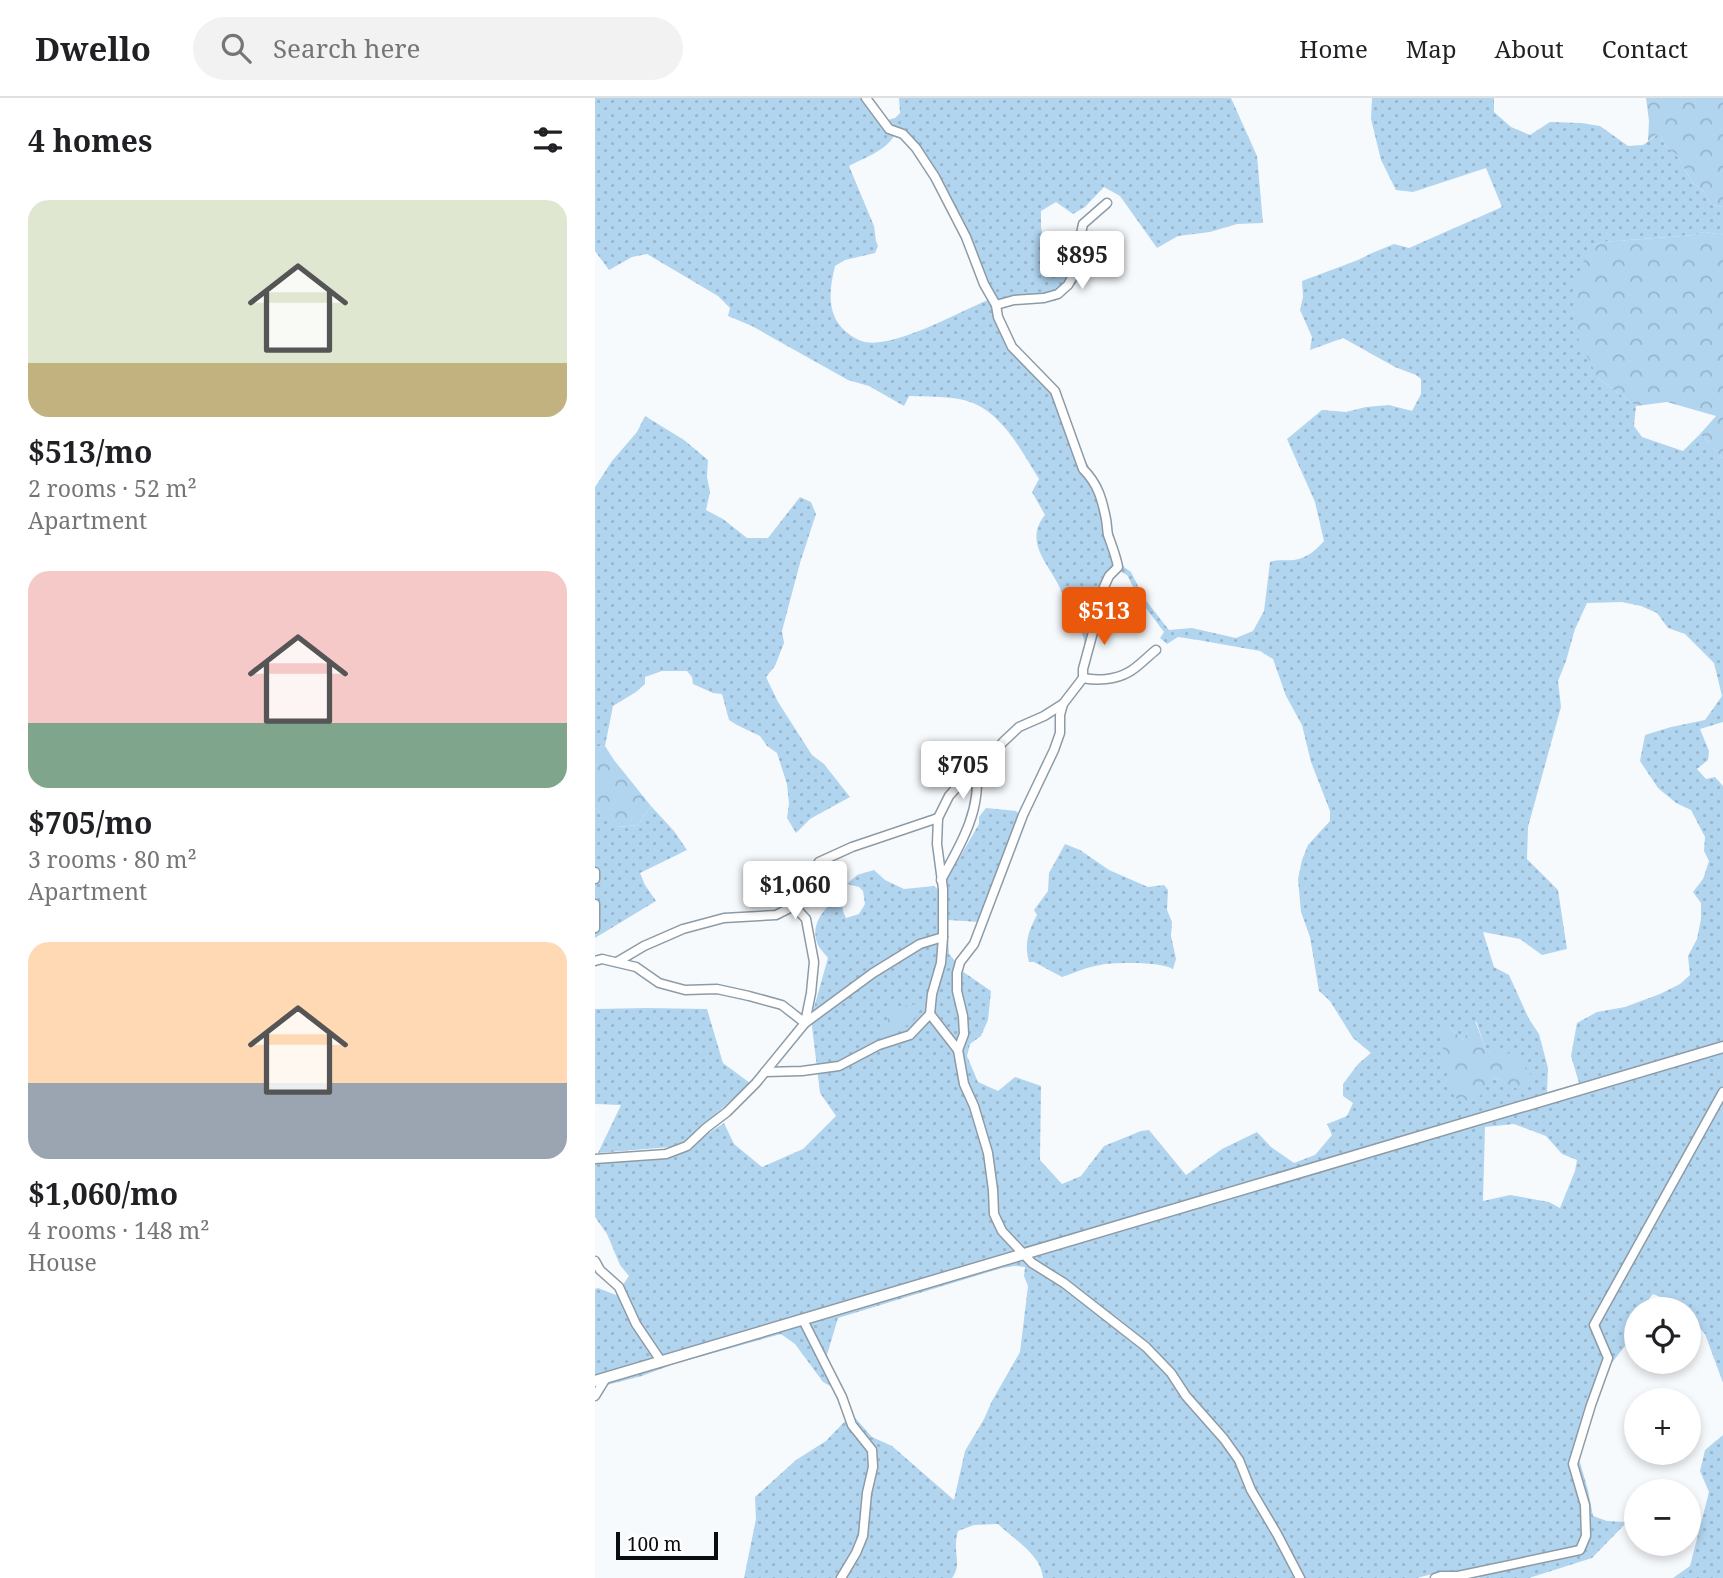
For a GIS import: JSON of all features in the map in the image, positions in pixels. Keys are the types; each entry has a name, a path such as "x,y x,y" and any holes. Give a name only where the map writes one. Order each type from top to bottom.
{"street":[{"path":"765,1072 839,1066 879,1045 910,1035 930,1014 932,994 941,962 943,937 938,818 949,796 966,776 984,764 1019,727 1063,704 1083,678 1083,668 1104,587 1109,576 1118,567 1107,533 1099,489 1083,469 1055,391 1012,347 998,317 996,305 983,284 965,237 935,177 916,148 903,134 889,129 866,98"},
{"path":"996,305 1014,300 1044,298 1058,294 1068,285 1079,265 1079,243 1083,224 1107,203"},
{"path":"1083,678 1106,679 1128,673 1156,650"},
{"path":"958,1051 964,1034 957,990 960,962 974,944 1023,815 1054,750 1060,733 1063,704"},
{"path":"941,880 973,816 978,783 977,769"},
{"path":"617,962 644,946 683,929 724,918 776,915 794,906 819,862 852,847 938,818"},
{"path":"595,872 595,879"},
{"path":"595,904 595,929"},
{"path":"794,906 806,919 814,962 805,1023"},
{"path":"595,1159 666,1154 687,1146 727,1112 765,1072 805,1023 885,965 920,944 943,937"},
{"path":"595,961 602,959 636,967 659,983 685,990 717,989 782,1005 805,1023"},
{"path":"930,1014 958,1051 964,1084 988,1153 994,1214 1002,1231 1024,1255 1146,1347 1171,1373 1186,1396 1239,1460 1251,1490 1300,1578"},
{"path":"595,1381 1723,1047"},
{"path":"1435,1578 1458,1577 1580,1550 1586,1536 1585,1505 1573,1464 1608,1358 1594,1325 1723,1092"},
{"path":"595,1261 600,1270 619,1287 636,1324 661,1362"},
{"path":"803,1320 842,1397 852,1425 872,1450 873,1467 867,1493 863,1536 841,1578"},
{"path":"595,1396 606,1378"}],"green space":[{"path":"595,98 870,98 888,120 900,113 899,98 1231,98 1257,156 1263,223 1237,224 1210,232 1178,236 1157,248 1120,196 1104,187 1085,207 1073,214 1056,202 1041,211 1041,228 1051,266 1069,279 1083,277 1055,301 1021,302 1003,306 999,314 1014,347 1057,389 1068,423 1091,472 1100,484 1124,567 1131,572 1144,598 1169,630 1192,628 1236,638 1253,631 1264,611 1270,562 1303,557 1324,541 1315,502 1287,439 1322,410 1346,412 1389,405 1412,411 1421,394 1421,379 1416,375 1395,367 1343,338 1310,350 1312,337 1300,310 1302,281 1394,244 1409,248 1502,207 1486,168 1413,192 1396,190 1381,160 1371,119 1372,98 1494,98 1494,112 1511,127 1530,135 1550,122 1600,126 1628,146 1643,145 1657,135 1666,147 1676,154 1693,183 1703,191 1712,205 1723,207 1723,235 1704,232 1594,245 1598,378 1636,406 1634,426 1642,437 1683,451 1700,434 1723,458 1723,722 1700,729 1709,751 1708,760 1697,769 1706,779 1715,777 1723,786 1723,1383 1701,1330 1701,1297 1660,1297 1653,1294 1651,1297 1624,1297 1624,1347 1611,1364 1579,1459 1593,1516 1607,1521 1624,1522 1624,1525 1592,1558 1529,1578 1480,1578 1463,1571 1440,1572 1417,1578 1043,1578 1032,1555 998,1524 974,1525 958,1531 957,1565 952,1578 744,1578 756,1519 755,1497 796,1460 826,1441 847,1419 832,1387 823,1382 795,1344 781,1334 595,1388 595,1289 616,1295 629,1276 620,1265 607,1234 595,1217 595,1163 666,1157 688,1150 724,1123 734,1144 762,1167 803,1149 836,1116 820,1093 811,1018 828,958 819,947 816,937 817,922 841,892 846,918 859,914 865,904 863,891 847,884 857,875 874,870 885,880 904,889 934,886 945,891 946,881 986,808 1016,811 1020,815 980,922 947,920 949,954 962,964 962,971 991,991 988,1020 981,1036 970,1044 967,1056 978,1082 998,1091 1015,1077 1041,1086 1040,1160 1062,1184 1081,1176 1104,1146 1149,1130 1186,1175 1222,1149 1257,1132 1271,1147 1294,1163 1315,1155 1332,1135 1327,1124 1347,1116 1353,1103 1343,1096 1343,1084 1358,1064 1371,1053 1353,1038 1330,1001 1319,991 1310,937 1301,912 1298,879 1308,845 1330,821 1330,811 1311,762 1302,725 1286,696 1273,659 1260,651 1178,637 1167,644 1160,638 1164,632 1140,600 1127,575 1119,571 1110,579 1090,649 1085,648 1082,633 1069,614 1060,588 1037,544 1039,525 1045,515 1032,492 1039,479 1007,430 986,410 959,399 940,397 909,396 904,406 869,386 848,380 752,326 728,316 730,308 718,296 647,254 632,257 609,270 595,251","holes":["894,136 901,137 929,173 959,231 988,300 909,335 893,340 865,342 850,335 833,314 832,282 835,266 845,260 875,253 878,246 874,226 849,166 874,154","1622,602 1657,613 1668,628 1685,634 1714,663 1722,696 1705,720 1645,735 1640,761 1658,788 1676,803 1691,810 1705,837 1704,851 1709,861 1703,879 1693,892 1701,903 1701,919 1697,939 1688,956 1690,975 1680,984 1660,994 1625,1007 1597,1012 1577,1023 1571,1056 1579,1083 1547,1092 1548,1068 1539,1034 1529,1019 1509,975 1494,967 1483,932 1520,939 1542,955 1567,949 1558,890 1527,859 1528,827 1561,707 1558,681 1575,629 1587,603","1476,1021 1487,1053 1510,1084 1492,1078 1448,1026 1463,1040","1514,1124 1546,1136 1562,1154 1577,1160 1560,1208 1549,1202 1510,1195 1483,1201 1485,1127","1025,1267 1024,1276 1028,1286 1020,1352 965,1451 954,1500 892,1446 872,1437 850,1412 827,1355 838,1318 1002,1268"]},
{"path":"1646,98 1723,98 1723,207 1712,205 1703,191 1693,183 1676,154 1666,147 1662,139 1656,135 1648,141"},
{"path":"1704,232 1723,235 1723,458 1700,434 1716,416 1667,402 1636,406 1598,378 1576,334 1572,293 1588,249 1594,245"},
{"path":"645,416 684,440 708,460 710,492 706,510 723,519 747,538 768,538 800,497 811,502 816,514 782,631 784,643 775,666 766,677 778,702 812,755 824,764 850,797 810,819 796,833 787,818 787,784 777,753 767,746 760,736 729,720 722,694 693,684 687,671 662,671 645,677 645,684 613,706 605,746 595,747 595,487 612,461 637,432"},
{"path":"605,746 651,806 638,825 616,827 595,808 595,747"},
{"path":"651,806 687,850 640,873 656,901 595,938 595,808 617,827 638,825"},
{"path":"1065,844 1080,850 1109,870 1148,887 1164,885 1168,890 1167,910 1172,922 1171,936 1176,959 1173,969 1149,964 1107,964 1062,977 1029,962 1027,943 1037,915 1034,910 1048,891 1049,873"},
{"path":"924,1003 912,1023 881,1037 892,1008"},
{"path":"595,1009 707,1009 723,1063 750,1083 687,1140 670,1147 598,1153 621,1105 595,1104"},
{"path":"1475,1021 1487,1052 1517,1053 1531,1075 1532,1083 1524,1093 1492,1078 1476,1102 1455,1098 1443,1060 1443,1031 1448,1026 1463,1040"},
{"path":"1723,1435 1723,1578 1673,1578 1690,1566 1693,1556 1701,1556 1701,1523 1709,1492 1700,1471 1705,1450"}]}
